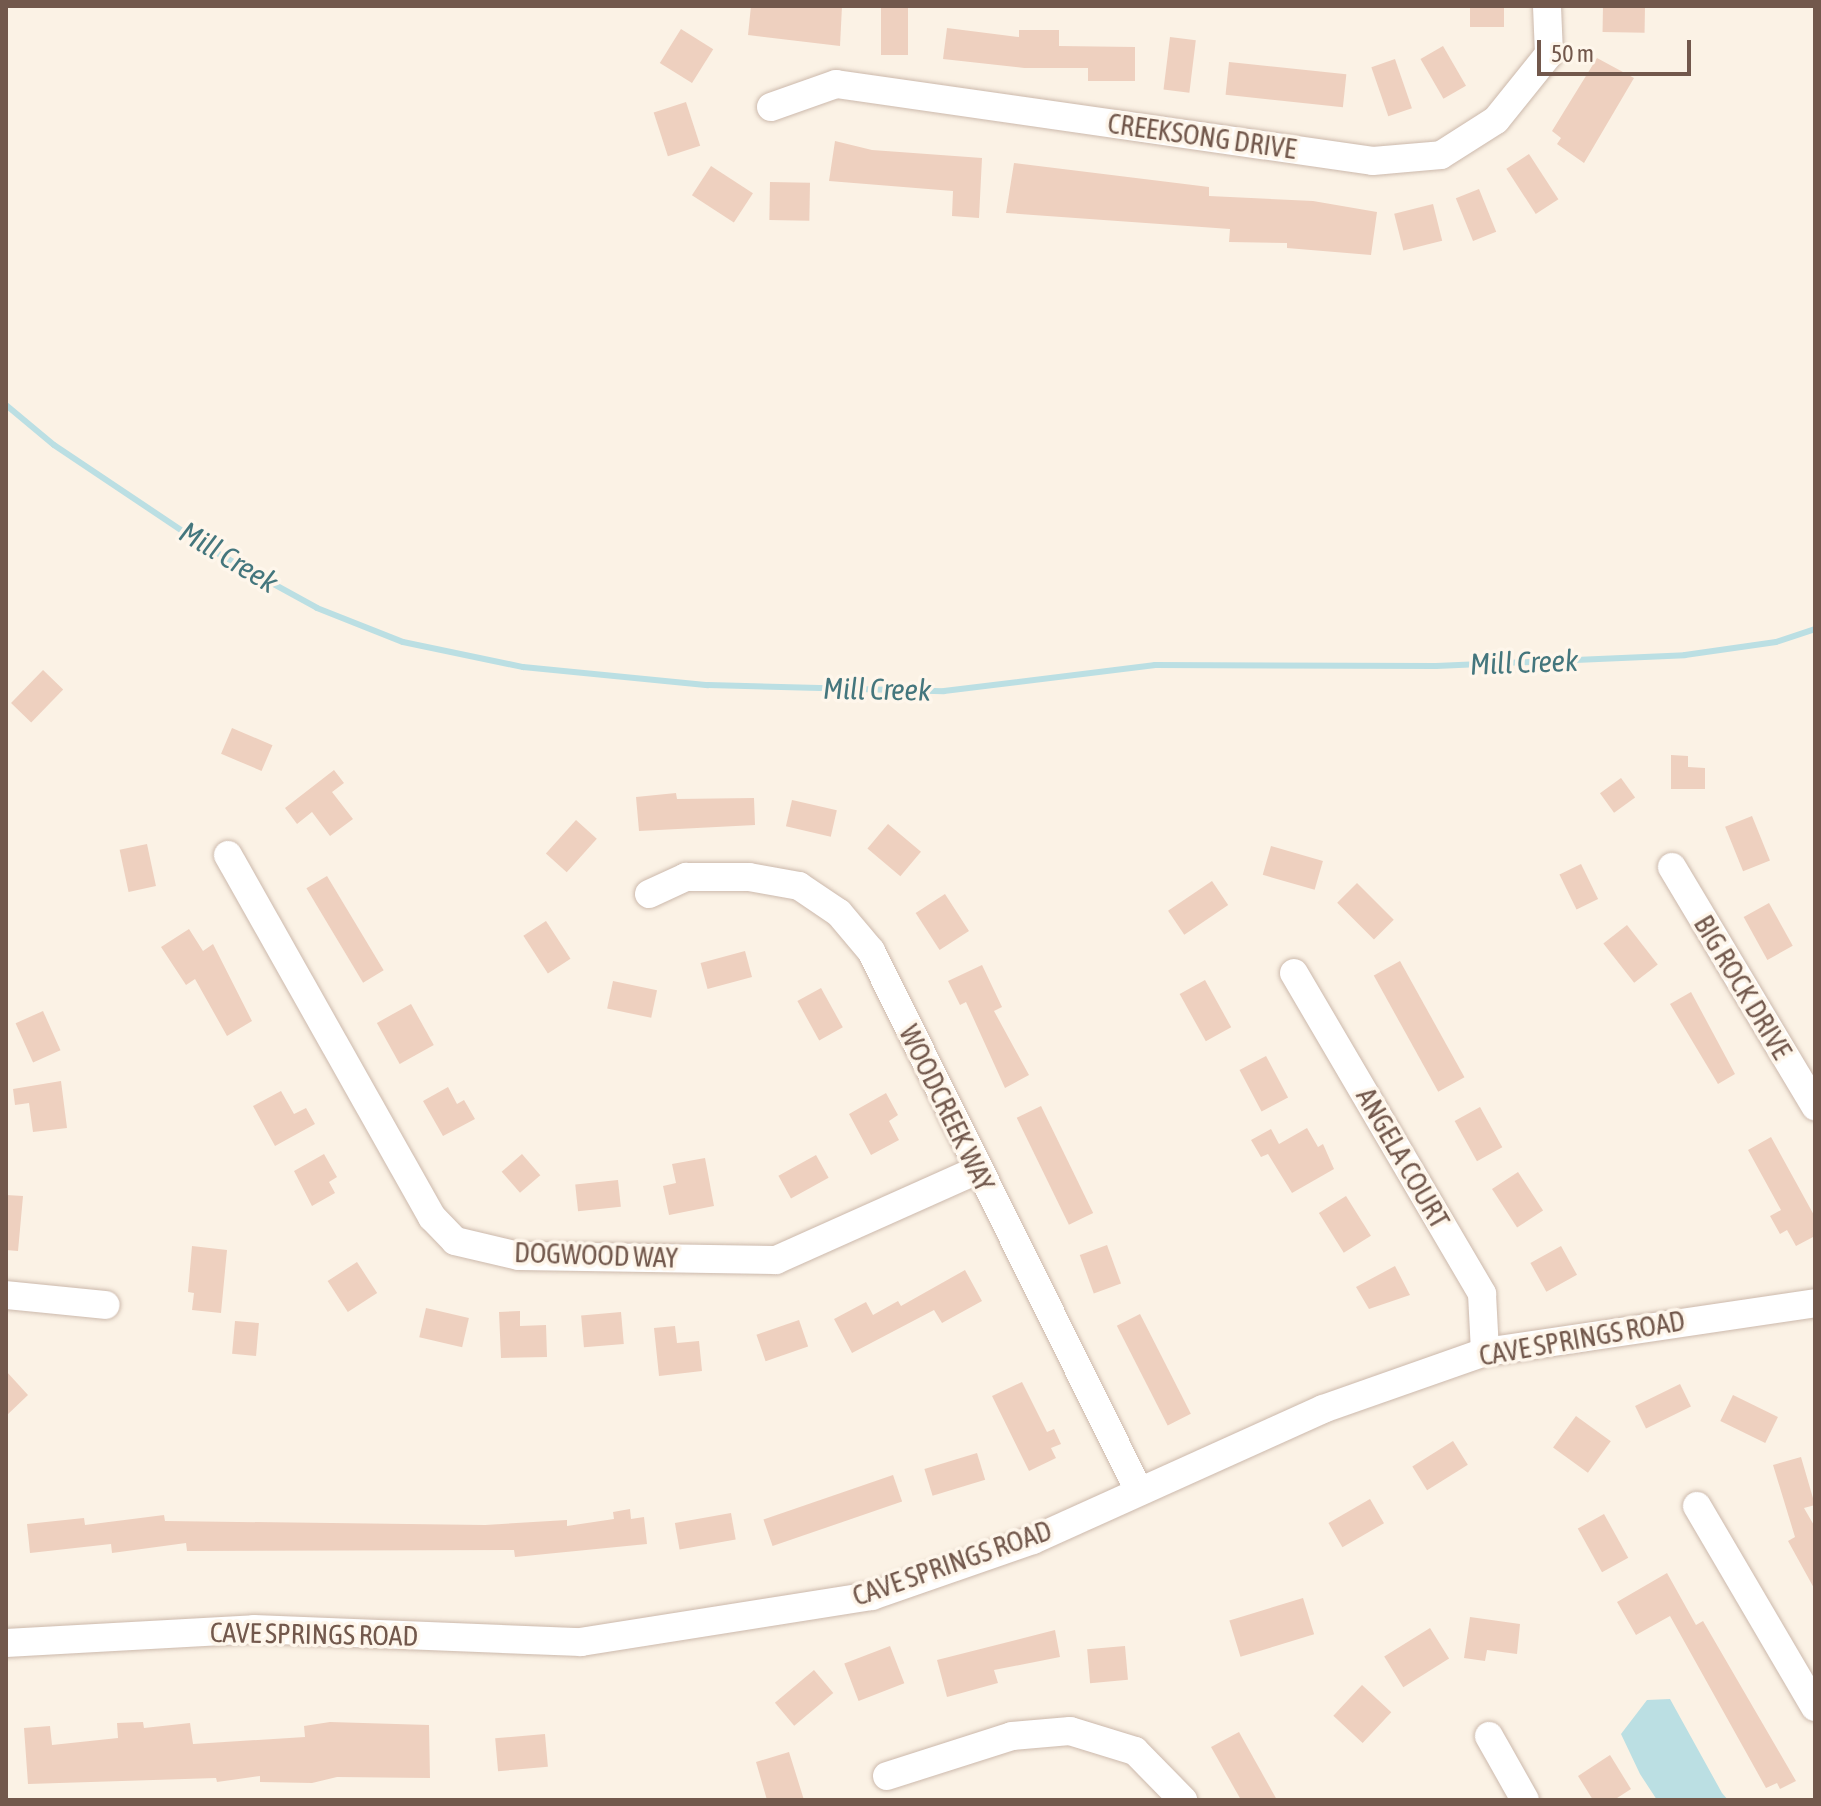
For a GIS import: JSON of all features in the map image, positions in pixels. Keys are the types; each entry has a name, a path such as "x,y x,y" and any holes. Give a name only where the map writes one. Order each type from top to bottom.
{"street":[{"name":"CREEKSONG DRIVE","path":"771,107 836,84 1373,161 1441,155 1496,120 1549,54 1547,6"},
{"name":"DOGWOOD WAY","path":"228,855 432,1217 455,1241 519,1256 776,1260 977,1170"},
{"name":"BIG ROCK DRIVE","path":"1672,867 1815,1106"},
{"name":"WOODCREEK WAY","path":"649,894 686,877 749,877 799,886 839,913 871,951 977,1170 1138,1489"},
{"name":"ANGELA COURT","path":"1294,973 1482,1294 1485,1352"},
{"path":"6,1295 106,1305"},
{"name":"CAVE SPRINGS ROAD","path":"6,1643 254,1629 581,1642 872,1596 1033,1540 1138,1489 1323,1409 1485,1352 1815,1303"},
{"path":"1697,1506 1815,1707"},
{"path":"887,1776 1012,1736 1070,1731 1135,1751 1183,1800"},
{"path":"1489,1736 1525,1800"}],"water":[{"path":"1670,1699 1728,1800 1657,1800 1640,1774 1621,1734 1647,1700"}],"building":[{"path":"751,6 842,6 840,46 748,35"},
{"path":"881,6 908,6 908,55 881,55"},
{"path":"1470,6 1504,6 1504,27 1470,27"},
{"path":"1603,6 1645,7 1645,33 1603,32"},
{"path":"947,28 1019,37 1019,30 1059,30 1059,46 1135,47 1135,81 1088,81 1088,68 1024,68 943,59"},
{"path":"681,29 713,49 692,83 660,63"},
{"path":"1170,37 1196,40 1189,93 1164,90"},
{"path":"1443,46 1466,86 1443,99 1420,59"},
{"path":"1597,58 1634,78 1584,163 1557,144 1561,138 1552,131"},
{"path":"1395,59 1412,108 1388,116 1371,67"},
{"path":"1229,62 1346,74 1343,107 1226,95"},
{"path":"686,102 700,146 668,156 654,113"},
{"path":"835,141 872,150 982,158 979,218 952,216 953,191 829,181"},
{"path":"1529,154 1558,199 1536,214 1506,169"},
{"path":"1014,163 1209,187 1209,196 1313,201 1377,212 1371,255 1287,248 1287,243 1229,242 1230,229 1006,213"},
{"path":"711,166 753,193 734,223 692,195"},
{"path":"770,182 810,183 809,221 769,220"},
{"path":"1479,189 1496,232 1473,241 1456,198"},
{"path":"1433,204 1442,241 1403,251 1394,214"},
{"path":"43,670 63,689 31,723 11,703"},
{"path":"232,728 273,745 262,771 221,754"},
{"path":"1671,755 1688,756 1688,767 1705,768 1705,789 1671,789"},
{"path":"334,770 344,783 332,792 353,819 330,836 312,812 297,824 285,808"},
{"path":"1621,778 1635,797 1614,813 1600,793"},
{"path":"676,793 677,799 754,798 755,825 639,831 636,797"},
{"path":"792,800 837,810 831,837 786,826"},
{"path":"1752,816 1770,861 1743,871 1725,827"},
{"path":"576,820 597,839 567,872 546,853"},
{"path":"888,824 921,852 900,876 867,849"},
{"path":"147,844 156,886 129,892 120,850"},
{"path":"1271,846 1323,861 1315,890 1263,875"},
{"path":"1581,864 1598,899 1577,910 1559,875"},
{"path":"327,876 384,970 363,983 306,888"},
{"path":"1212,881 1228,905 1184,935 1168,911"},
{"path":"1357,883 1394,920 1374,940 1337,903"},
{"path":"945,894 969,931 940,950 916,913"},
{"path":"1769,903 1793,946 1767,960 1744,917"},
{"path":"546,921 571,959 548,973 523,936"},
{"path":"1627,925 1658,964 1634,983 1603,943"},
{"path":"189,929 203,951 213,944 252,1021 227,1036 195,979 186,985 161,947"},
{"path":"745,951 752,977 708,989 701,963"},
{"path":"1400,961 1464,1077 1438,1092 1374,976"},
{"path":"982,965 1002,1007 994,1011 1029,1075 1005,1088 966,1002 960,1005 948,981"},
{"path":"1205,980 1231,1027 1206,1041 1180,994"},
{"path":"613,981 657,990 651,1018 607,1008"},
{"path":"821,988 843,1027 819,1040 797,1001"},
{"path":"1691,992 1735,1074 1718,1084 1670,1004"},
{"path":"411,1004 434,1045 400,1064 377,1023"},
{"path":"43,1011 60,1050 33,1062 16,1023"},
{"path":"1266,1056 1288,1097 1262,1112 1240,1070"},
{"path":"61,1081 67,1128 33,1132 29,1103 15,1105 13,1089"},
{"path":"448,1087 457,1104 464,1100 475,1119 443,1136 423,1101"},
{"path":"281,1091 294,1114 306,1108 315,1124 275,1146 253,1106"},
{"path":"886,1093 898,1115 889,1121 899,1140 871,1155 849,1114"},
{"path":"1041,1106 1093,1213 1069,1225 1017,1118"},
{"path":"1480,1107 1502,1147 1477,1161 1455,1121"},
{"path":"1307,1128 1318,1147 1323,1144 1334,1169 1292,1193 1268,1154 1261,1157 1251,1140 1271,1129 1279,1144"},
{"path":"1771,1137 1815,1217 1815,1236 1796,1246 1787,1230 1780,1234 1770,1216 1781,1210 1748,1150"},
{"path":"324,1154 337,1177 329,1182 335,1193 312,1206 294,1171"},
{"path":"522,1154 540,1175 520,1193 502,1172"},
{"path":"816,1155 829,1178 791,1199 778,1176"},
{"path":"705,1158 714,1206 669,1215 663,1186 676,1183 672,1164"},
{"path":"1518,1172 1543,1211 1517,1227 1492,1189"},
{"path":"618,1180 621,1207 578,1211 575,1184"},
{"path":"6,1195 23,1196 18,1251 6,1250"},
{"path":"1346,1196 1371,1236 1344,1253 1319,1213"},
{"path":"1107,1245 1121,1284 1094,1293 1080,1255"},
{"path":"192,1246 227,1250 221,1313 192,1310 194,1293 188,1292"},
{"path":"1561,1246 1577,1275 1546,1292 1530,1263"},
{"path":"357,1262 377,1293 348,1312 328,1281"},
{"path":"1395,1266 1410,1295 1369,1309 1356,1287"},
{"path":"965,1270 982,1301 942,1323 934,1310 852,1353 834,1319 866,1302 873,1315 898,1301 901,1306"},
{"path":"426,1308 469,1318 462,1347 419,1337"},
{"path":"520,1311 520,1326 546,1325 547,1357 501,1358 499,1312"},
{"path":"621,1312 624,1344 584,1347 581,1315"},
{"path":"1140,1314 1191,1414 1168,1426 1117,1326"},
{"path":"799,1320 808,1346 766,1361 756,1335"},
{"path":"235,1321 259,1323 256,1356 232,1354"},
{"path":"675,1326 677,1343 699,1341 702,1371 659,1376 654,1328"},
{"path":"6,1371 28,1395 6,1416"},
{"path":"1022,1382 1047,1432 1054,1429 1061,1444 1051,1448 1056,1458 1029,1471 992,1396"},
{"path":"1680,1384 1691,1406 1646,1428 1635,1406"},
{"path":"1733,1395 1778,1417 1765,1443 1720,1421"},
{"path":"1576,1416 1611,1441 1588,1473 1553,1448"},
{"path":"1453,1441 1468,1465 1427,1490 1412,1466"},
{"path":"977,1453 985,1480 933,1496 924,1469"},
{"path":"1801,1457 1815,1505 1804,1508 1815,1527 1815,1590 1788,1541 1795,1537 1773,1465"},
{"path":"893,1475 902,1501 773,1546 763,1520"},
{"path":"1370,1499 1384,1523 1342,1547 1328,1523"},
{"path":"630,1509 631,1519 644,1517 647,1544 515,1557 514,1550 187,1551 186,1543 112,1553 111,1544 30,1553 27,1524 84,1518 85,1525 164,1515 165,1521 485,1525 567,1520 567,1526 614,1519 613,1512"},
{"path":"731,1513 736,1540 680,1549 675,1523"},
{"path":"1604,1514 1628,1558 1602,1572 1578,1529"},
{"path":"1667,1573 1696,1625 1703,1621 1796,1781 1780,1789 1777,1783 1766,1788 1670,1616 1636,1635 1617,1602"},
{"path":"1303,1598 1314,1634 1240,1657 1229,1621"},
{"path":"1470,1617 1520,1624 1517,1654 1487,1650 1485,1661 1464,1658"},
{"path":"1430,1628 1449,1659 1403,1687 1384,1657"},
{"path":"1055,1630 1060,1657 994,1670 998,1683 947,1697 937,1660"},
{"path":"890,1646 904,1683 859,1701 844,1664"},
{"path":"1125,1646 1128,1680 1090,1683 1087,1649"},
{"path":"814,1670 833,1693 794,1726 775,1703"},
{"path":"1362,1685 1391,1712 1363,1743 1333,1716"},
{"path":"143,1722 144,1728 190,1723 193,1744 305,1737 304,1726 330,1722 429,1725 430,1778 337,1777 312,1783 260,1782 260,1776 217,1782 216,1778 28,1784 24,1728 50,1726 52,1745 118,1738 117,1723"},
{"path":"1239,1732 1277,1800 1241,1800 1211,1747"},
{"path":"545,1734 548,1767 498,1771 495,1738"},
{"path":"789,1752 804,1800 767,1800 756,1762"},
{"path":"1610,1755 1631,1789 1614,1800 1593,1800 1578,1776"}],"waterway":[{"name":"Mill Creek","path":"6,405 54,445 208,548 317,608 403,642 523,667 708,685 944,691 1155,665 1436,666 1685,655 1776,642 1815,629"}]}
